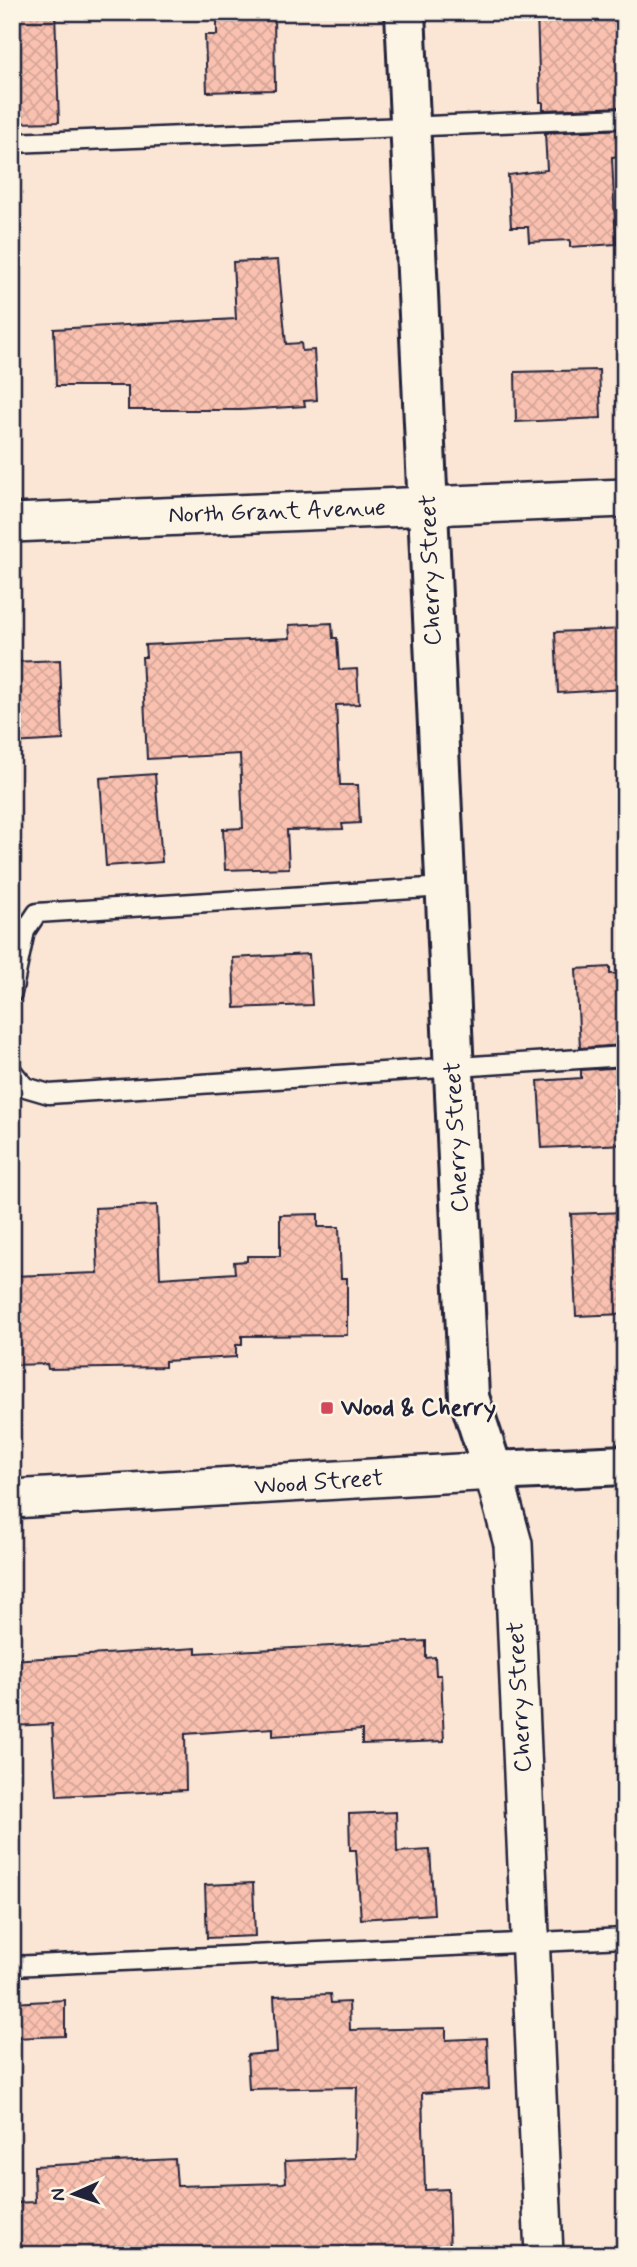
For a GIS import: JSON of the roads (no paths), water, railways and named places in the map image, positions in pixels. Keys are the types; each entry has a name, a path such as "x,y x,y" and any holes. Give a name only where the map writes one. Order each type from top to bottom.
{"street":[{"name":"Cherry Street","path":"405,12 469,1397 513,1544 544,2255"},
{"name":"North Grant Avenue","path":"12,523 625,498"},
{"name":"Wood Street","path":"12,1499 625,1465"}],"lane":[{"path":"12,143 625,118"},
{"path":"12,993 25,932 37,913 444,887"},
{"path":"12,1071 25,1087 49,1094 625,1056"},
{"path":"12,1966 625,1938"}],"place":[{"name":"Wood & Cherry","path":"327,1408"}]}
